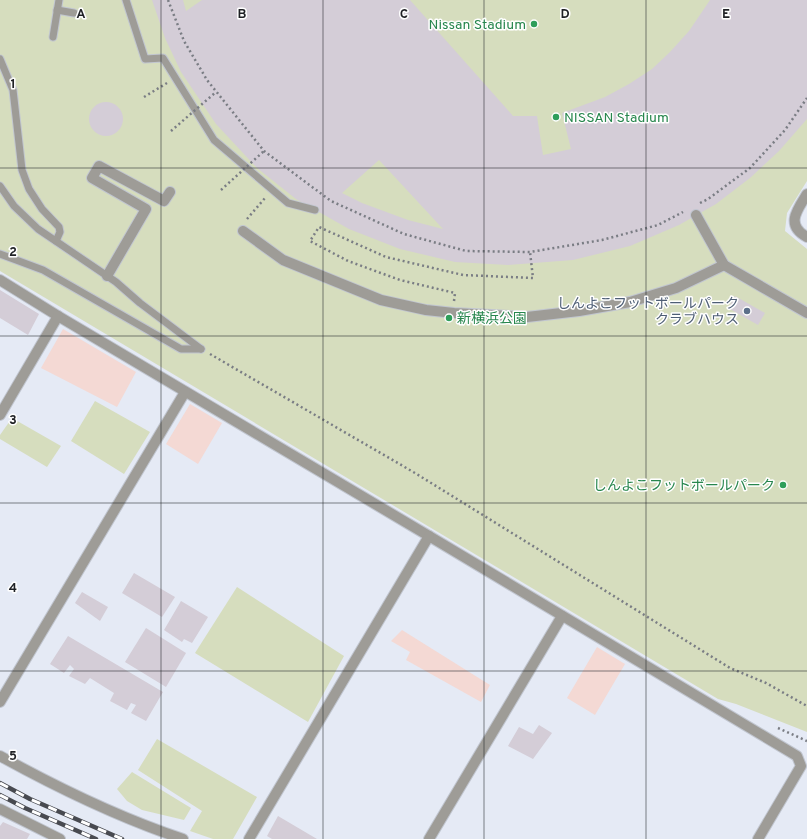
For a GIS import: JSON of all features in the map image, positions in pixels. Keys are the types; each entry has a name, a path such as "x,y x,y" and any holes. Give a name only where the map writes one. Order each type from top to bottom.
{"street":[{"path":"107,276 146,209 92,178 99,166 167,197"},
{"path":"807,194 796,212 795,224 799,233 807,237"},
{"path":"695,211 724,265 807,313"},
{"path":"243,231 284,260 381,300 426,310 454,313 527,317 579,311 630,302 676,288 724,265"},
{"path":"0,280 185,392 797,756 801,766 758,839"},
{"path":"0,415 58,316"},
{"path":"0,702 185,392"},
{"path":"249,839 429,536"},
{"path":"429,839 562,616"},
{"path":"0,756 36,776 121,815 183,839"},
{"path":"0,809 43,836 60,839"}],"lane":[{"path":"53,37 59,0"},
{"path":"126,0 145,59 162,58 214,140 288,203 315,210"},
{"path":"57,10 74,12"},
{"path":"0,60 13,90 22,170 29,189 42,209 59,227 60,232 56,241"},
{"path":"0,186 14,206 38,229 116,282 140,303 201,349"},
{"path":"0,254 43,270 181,349 201,349"}],"path":[{"path":"168,0 184,41 206,80 264,151 331,201 404,234 466,250 530,252 602,240 658,225 687,210"},
{"path":"144,97 174,78"},
{"path":"171,131 216,92"},
{"path":"695,211 708,199 750,168 785,130 807,98"},
{"path":"221,190 264,151"},
{"path":"248,219 272,190"},
{"path":"454,313 455,293 392,277 348,261 310,240 319,226 386,257 463,275 533,278 530,252"},
{"path":"201,349 415,473 730,668 766,683 807,706"}],"shaded area":[{"path":"63,329 136,372 117,407 41,368"},
{"path":"190,404 222,423 198,464 166,444"},
{"path":"402,630 490,685 481,702 406,660 410,652 391,641"},
{"path":"597,647 625,664 595,715 567,698"}],"green space":[{"name":"新横浜公園","path":"0,0 807,0 807,181 787,213 785,231 807,249 807,732 736,704 718,699 0,271"},
{"path":"95,401 150,432 124,474 71,441"},
{"path":"12,418 61,446 47,467 0,439 0,435"},
{"path":"237,587 344,656 308,722 195,653"},
{"path":"157,739 257,797 233,839 213,839 190,831 202,811 138,770"},
{"path":"132,772 191,808 184,820 142,810 127,801 117,789"}],"building":[{"name":"NISSAN Stadium","path":"152,0 183,0 186,11 202,0 410,0 513,116 537,116 543,155 571,149 562,113 605,97 652,69 689,31 710,0 807,0 807,119 779,151 750,178 716,204 679,225 630,246 573,260 508,265 455,262 400,249 349,229 296,199 257,168 216,124 181,72 165,38","holes":["379,160 443,229 408,220 362,203 342,193"]},
{"path":"103,102 109,102 113,103 120,109 123,119 122,126 116,133 109,136 103,136 99,135 92,129 89,122 89,116 90,112 96,105"},
{"path":"0,290 39,314 28,335 0,318"},
{"path":"735,296 765,313 758,325 728,308"},
{"path":"134,573 175,597 162,617 122,593"},
{"path":"82,592 108,607 100,621 75,603"},
{"path":"181,601 208,617 192,643 184,639 182,642 164,630"},
{"path":"146,628 186,653 166,687 125,662"},
{"path":"68,636 163,692 146,721 131,713 136,705 131,703 127,710 110,701 114,693 90,678 85,684 69,676 74,669 70,665 64,673 50,664"},
{"path":"539,725 552,733 533,759 508,746 519,727 533,734"},
{"path":"278,816 317,839 272,839 267,836"},
{"path":"3,822 30,834 27,839 0,839 0,826"}],"railway":[{"path":"0,783 30,799 122,839"},
{"path":"0,795 25,808 96,839"}],"place":[{"name":"Nissan Stadium","path":"534,24"},
{"name":"NISSAN Stadium","path":"556,117"},
{"name":"しんよこフットボールパーク クラブハウス","path":"747,311"},
{"name":"新横浜公園","path":"449,318"},
{"name":"しんよこフットボールパーク","path":"783,485"}]}
